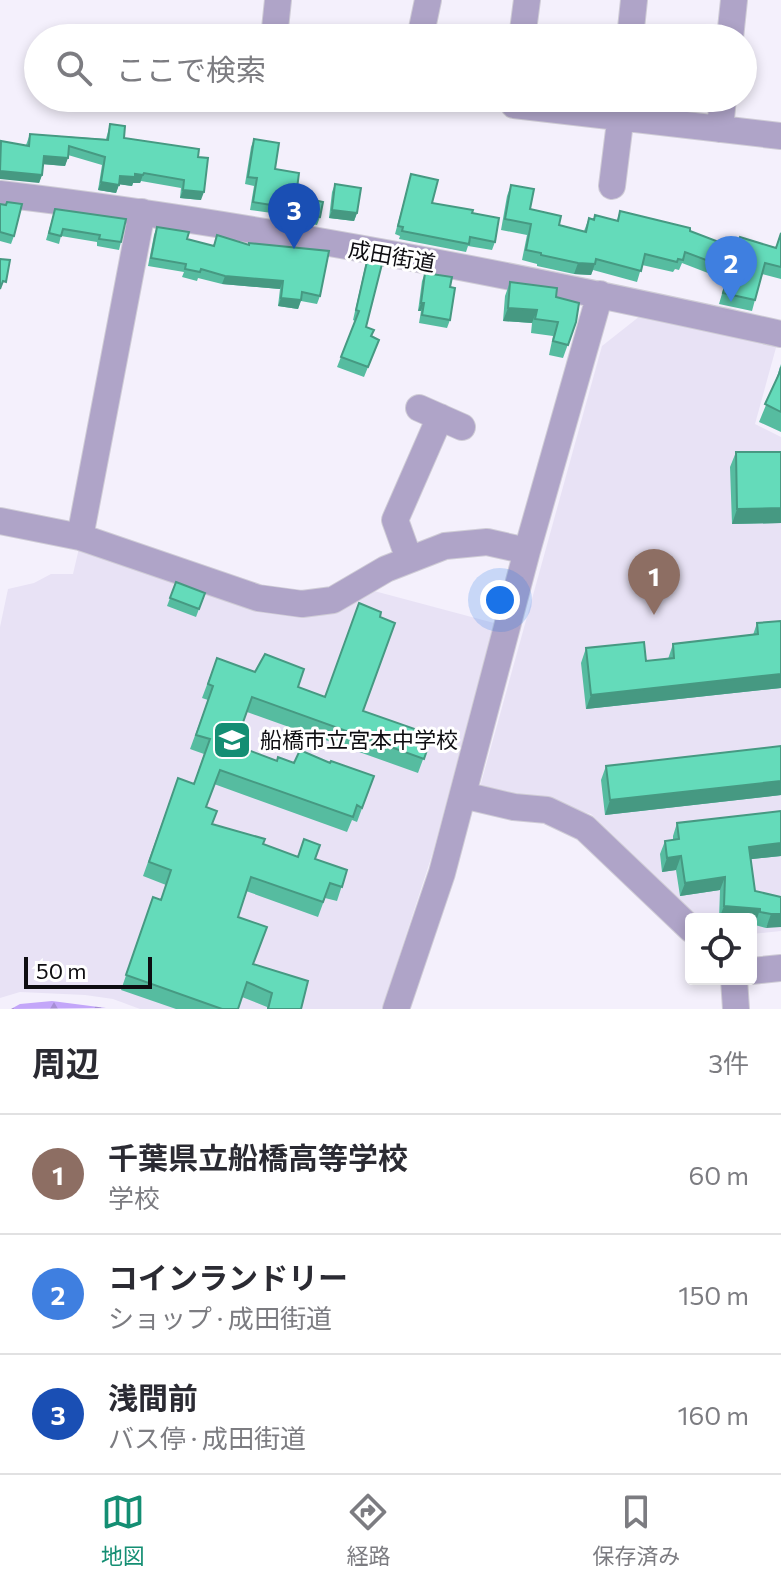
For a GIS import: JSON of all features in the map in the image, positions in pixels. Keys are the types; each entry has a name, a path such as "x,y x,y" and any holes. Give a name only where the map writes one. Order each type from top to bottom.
{"street":[{"path":"275,24 278,0"},
{"path":"423,24 428,0"},
{"path":"524,24 527,0"},
{"path":"631,24 634,0"},
{"path":"731,24 734,0"},
{"path":"612,186 621,112"},
{"path":"640,112 720,129 781,136"},
{"path":"720,129 722,112"},
{"name":"成田街道","path":"0,194 142,212 600,294 781,334"},
{"path":"80,537 142,212"},
{"path":"396,1009 437,887 600,294"},
{"path":"409,559 395,520 440,418"},
{"path":"0,521 80,537 258,598 293,604 333,600 386,569 445,546 487,542 527,551"},
{"path":"463,795 514,807 547,810 585,828 685,923"},
{"path":"757,970 781,968"}],"shaded area":[{"path":"640,316 777,344 755,424 781,437 781,931 757,933 757,913 694,913 591,814 545,802 478,794 602,346"},
{"name":"船橋市立宮本中学校","path":"80,544 257,602 363,588 494,623 433,852 382,1009 140,1009 113,999 85,995 20,992 0,998 0,627 8,589 34,583 51,574 73,574"}],"green space":[{"path":"52,1001 106,1008 11,1009 20,1004"}],"building":[{"path":"110,124 125,126 124,138 199,149 198,157 208,158 204,192 183,190 184,180 144,173 135,174 135,177 120,176 119,185 101,182 105,157 69,146 68,158 44,156 42,175 0,171 1,141 29,146 30,134 108,140"},
{"path":"254,139 279,143 275,169 299,173 296,196 323,202 320,217 302,214 303,210 253,202 257,178 248,177"},
{"path":"411,174 438,180 432,203 499,218 495,242 470,237 469,244 402,231 403,227 398,226"},
{"path":"335,184 361,188 357,213 332,210"},
{"path":"511,185 534,189 530,209 561,216 559,225 586,232 589,218 594,220 595,215 618,221 620,211 690,228 690,231 737,249 740,237 776,248 781,233 781,267 765,263 755,300 723,293 730,269 685,252 683,260 678,259 677,262 645,254 641,271 596,259 595,264 578,263 541,255 526,250 531,224 505,219"},
{"path":"7,202 22,204 14,236 0,232 0,204 6,205"},
{"path":"55,209 126,219 121,242 63,229 61,236 49,233"},
{"path":"157,227 189,232 187,239 214,246 217,235 249,245 329,251 320,296 302,292 301,300 281,298 283,281 225,276 201,269 200,272 185,269 186,264 151,258"},
{"path":"368,257 383,260 366,327 374,330 371,336 379,340 368,367 341,357 359,311 356,310"},
{"path":"0,259 10,260 6,282 3,281 0,289"},
{"path":"425,273 452,277 450,287 455,288 450,320 422,315"},
{"path":"510,282 557,288 556,297 579,303 568,345 553,341 558,322 535,319 537,310 508,308"},
{"path":"781,367 781,412 765,404"},
{"path":"736,452 781,452 781,508 737,509"},
{"path":"176,582 205,593 199,609 170,598"},
{"path":"359,603 381,612 380,617 395,623 363,711 432,735 424,759 252,697 235,745 277,761 278,757 294,763 300,750 374,776 362,808 357,805 353,817 220,770 206,807 217,811 212,824 265,839 263,844 298,857 304,839 320,845 315,859 347,870 342,887 330,883 323,902 251,877 238,917 267,927 253,964 308,981 301,1009 268,1009 272,993 247,982 238,1009 222,1009 126,975 153,897 161,900 171,870 149,862 178,778 194,784 210,739 196,735 213,686 208,684 217,658 255,672 265,654 304,669 298,687 325,697"},
{"path":"781,621 781,674 591,695 586,648 644,642 646,661 674,658 673,644 758,634 757,623"},
{"path":"781,746 781,781 610,800 606,766"},
{"path":"781,811 781,843 749,847 755,891 781,897 781,914 724,906 725,877 685,883 681,856 667,858 665,841 679,839 677,823"}],"place":[{"name":"浅間前","path":"294,249"},
{"name":"コインランドリー","path":"731,302"},
{"name":"千葉県立船橋高等学校","path":"654,615"},
{"name":"船橋市立宮本中学校","path":"232,740"}]}
